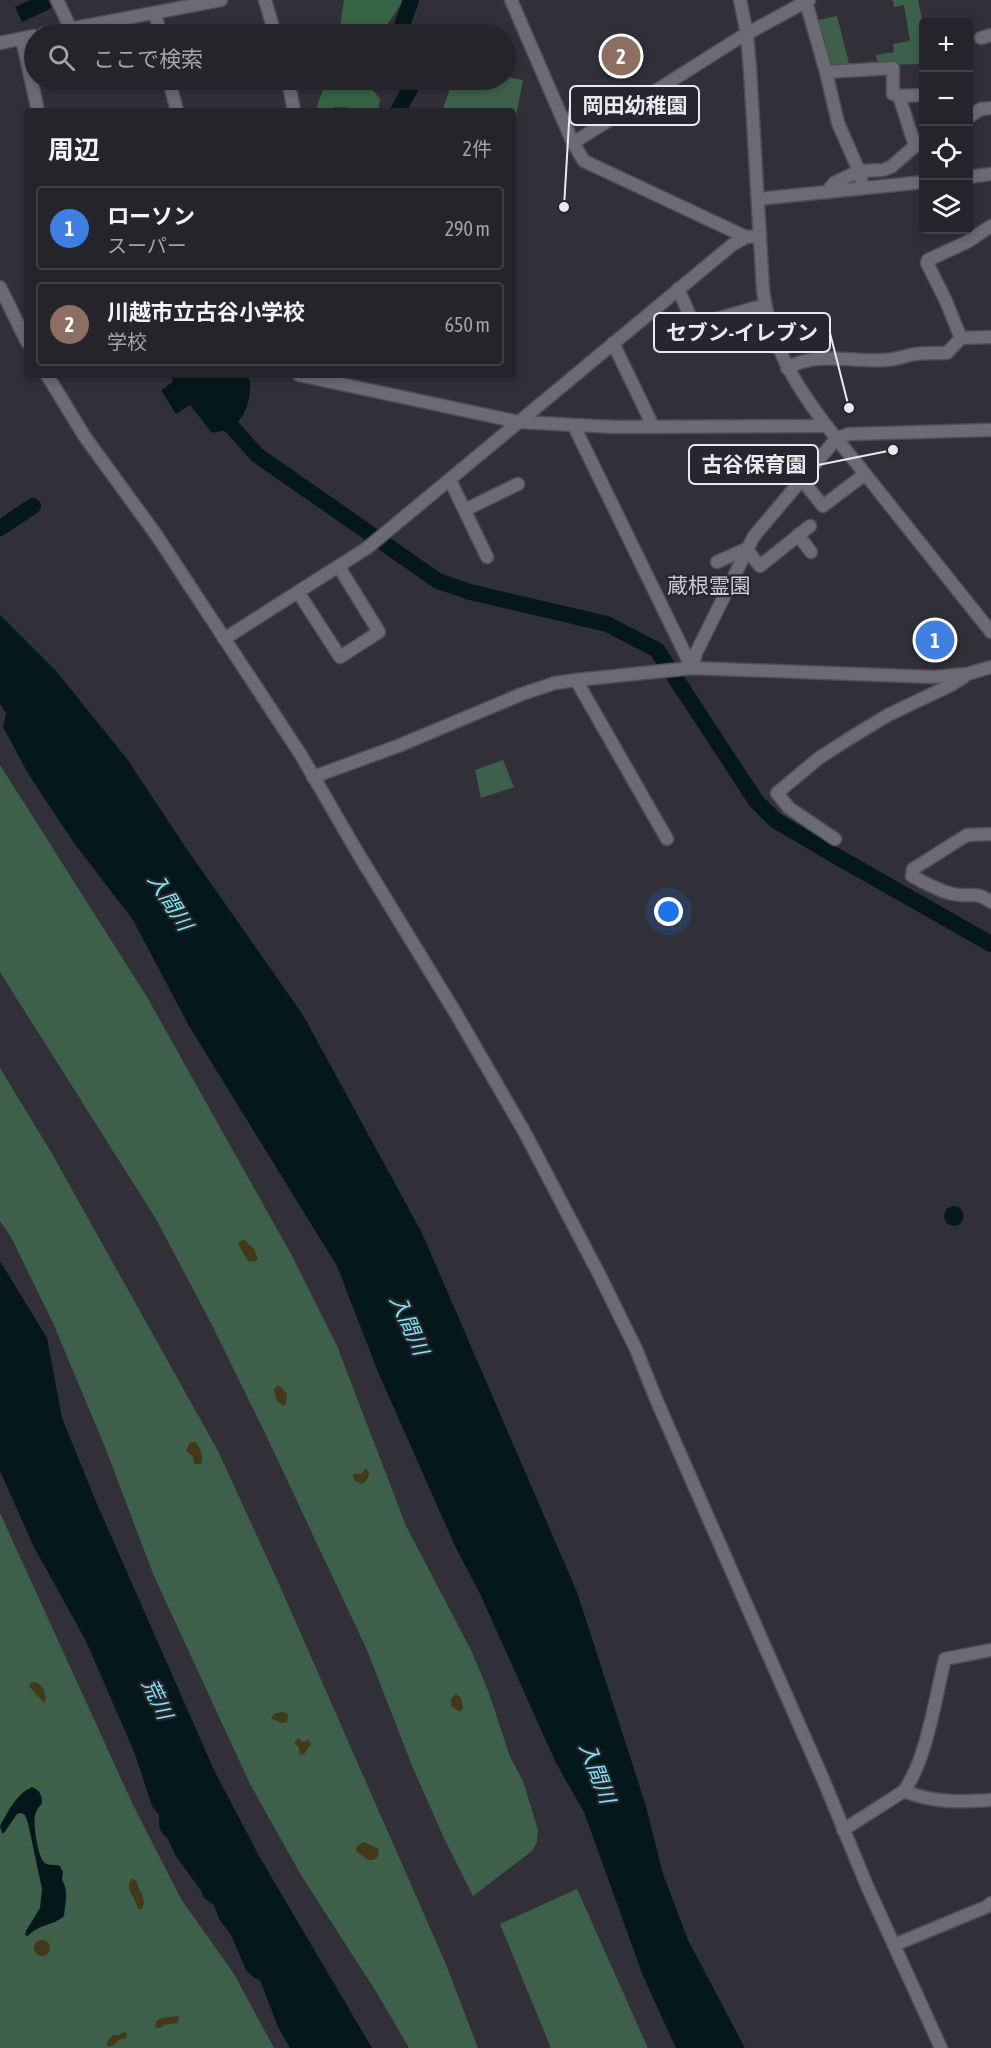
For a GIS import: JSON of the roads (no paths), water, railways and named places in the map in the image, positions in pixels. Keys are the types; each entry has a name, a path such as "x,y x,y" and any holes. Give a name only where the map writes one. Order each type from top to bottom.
{"street":[{"path":"57,0 69,24"},
{"path":"97,24 221,0"},
{"path":"265,0 273,24"},
{"path":"511,0 573,142 584,161 746,237"},
{"path":"740,0 747,34 765,305 778,350 812,408 991,632"},
{"path":"573,142 747,34 808,1 838,123 859,171 863,188"},
{"path":"155,13 158,24"},
{"path":"0,44 24,39"},
{"path":"826,72 893,68 893,94 919,96"},
{"path":"35,90 38,108"},
{"path":"172,90 176,108"},
{"path":"290,90 293,108"},
{"path":"827,192 834,183 859,171 883,171 891,167 919,142 899,96"},
{"path":"973,115 991,108"},
{"path":"973,176 991,174"},
{"path":"758,199 919,182"},
{"path":"961,338 927,263 928,260 979,236 991,226"},
{"path":"224,639 367,548 732,245 746,237 760,236"},
{"path":"0,287 21,318"},
{"path":"678,289 697,331 716,319 765,305"},
{"path":"788,368 801,361 814,358 865,361 947,353 961,338 991,337"},
{"path":"613,343 653,426"},
{"path":"48,378 85,437 157,536 313,777 480,1055 551,1182 636,1349 843,1830 940,2048"},
{"path":"313,378 519,422 574,426 827,426"},
{"path":"574,426 692,668"},
{"path":"692,668 696,653 754,536 837,438 849,434 991,430"},
{"path":"802,480 823,506 866,474"},
{"path":"450,480 487,557"},
{"path":"465,510 518,484"},
{"path":"746,549 760,566 810,526"},
{"path":"798,536 811,552"},
{"path":"717,562 746,549"},
{"path":"298,592 340,657 380,632 339,567"},
{"path":"313,777 398,746 522,694 555,683 692,668 934,677 968,674 991,667"},
{"path":"835,838 789,808 777,793 819,758 847,740 888,715 953,684 968,674"},
{"path":"576,680 667,839"},
{"path":"991,834 967,835 911,872 912,876 947,892 957,895 978,894 991,902"},
{"path":"843,1830 904,1791 916,1770 945,1659 991,1650"},
{"path":"904,1791 920,1798 953,1802 991,1800"},
{"path":"894,1945 991,1903"}],"water":[{"path":"30,0 48,0 52,8 22,22 15,7"},
{"path":"172,378 248,378 250,380 250,387 247,407 236,423 212,433 190,405 176,414 161,390 173,382"},
{"name":"入間川","path":"0,615 56,671 127,759 303,1015 422,1233 577,1592 645,1803 663,1874 688,1940 745,2048 676,2048 643,1976 584,1812 556,1763 481,1596 455,1546 378,1372 337,1266 189,1026 133,920 74,843 29,775 3,727 6,713 0,704"},
{"path":"954,1206 961,1209 964,1216 961,1223 954,1226 947,1223 944,1216 947,1209"},
{"name":"荒川","path":"0,1261 47,1338 62,1418 97,1504 214,1770 259,1856 372,2048 290,2048 278,2027 260,1980 254,1978 246,1970 231,1935 219,1919 214,1905 204,1898 175,1855 168,1839 161,1832 159,1815 152,1806 135,1754 86,1641 34,1547 0,1471"},
{"path":"32,1787 39,1791 42,1800 35,1820 40,1855 47,1864 60,1866 63,1872 62,1880 66,1898 64,1916 28,1936 25,1935 26,1931 40,1908 42,1889 28,1823 25,1815 21,1813 17,1814 4,1833 0,1826 17,1799"}],"waterway":[{"path":"403,24 411,0"},
{"path":"400,108 409,90"},
{"path":"213,415 232,427 257,455 438,581 470,592 607,624 657,650 756,801 775,820 991,944"},
{"path":"0,528 33,506"}],"place":[{"name":"川越市立古谷小学校","path":"621,56"},
{"name":"岡田幼稚園","path":"564,207"},
{"name":"セブン-イレブン","path":"849,408"},
{"name":"古谷保育園","path":"893,450"},
{"name":"ローソン","path":"935,640"}],"district":[{"name":"蔵根霊園","path":"709,586"}]}
